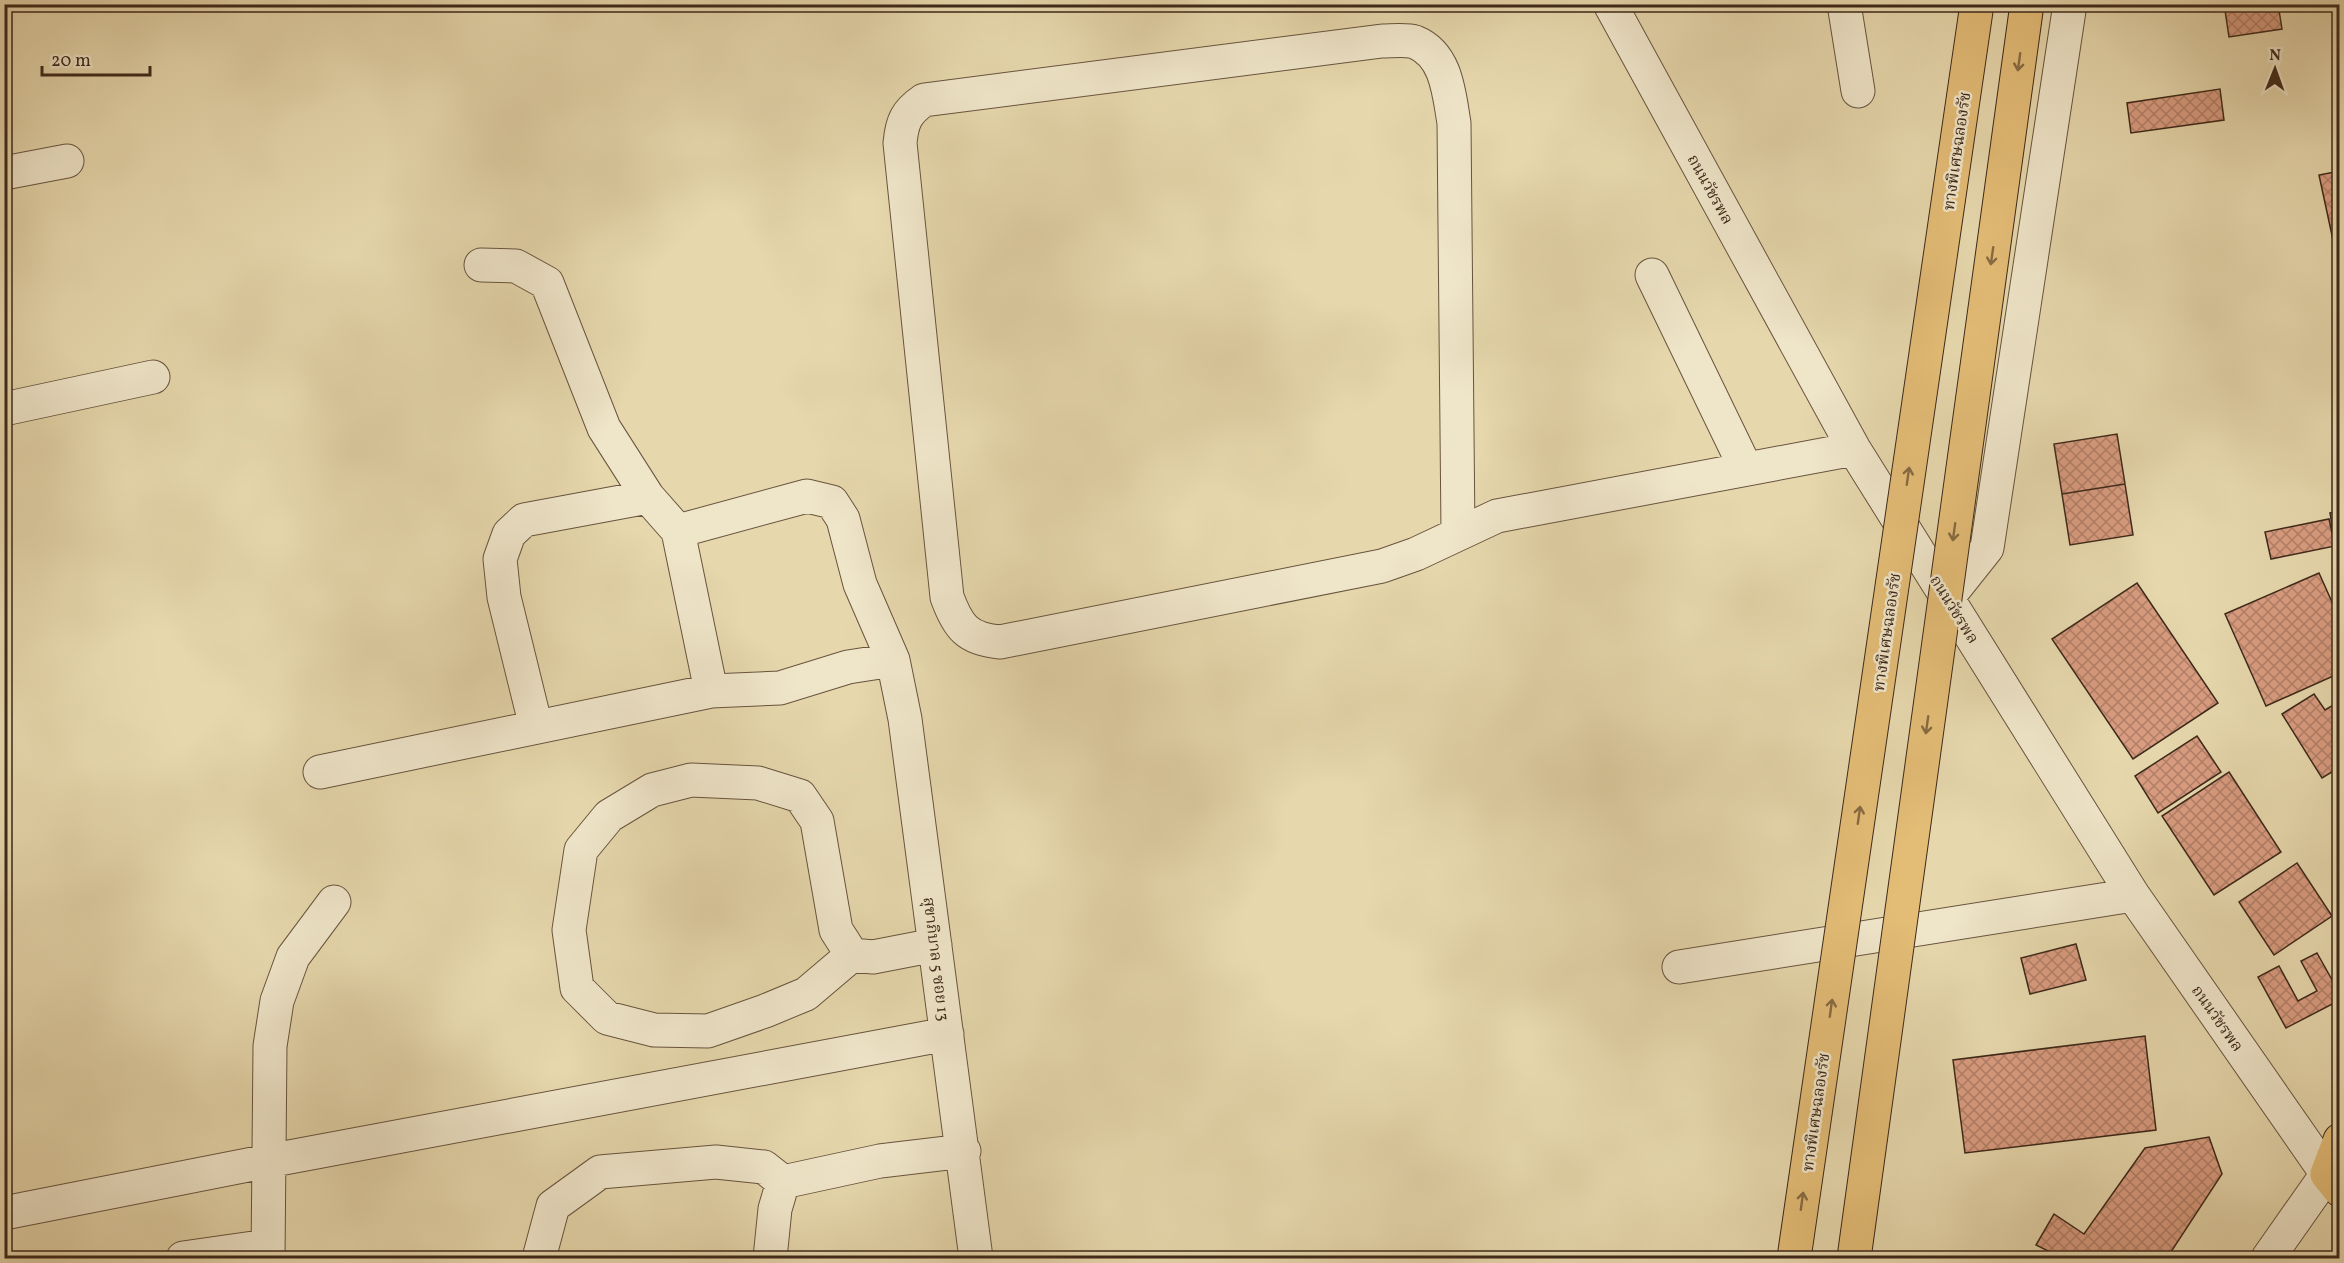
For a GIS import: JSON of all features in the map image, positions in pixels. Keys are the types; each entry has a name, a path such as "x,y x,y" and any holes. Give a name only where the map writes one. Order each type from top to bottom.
{"main road":[{"name":"ทางพิเศษฉลองรัช","path":"1794,1258 1977,4"},
{"path":"1854,1258 2027,4"},
{"path":"2335,1180 2340,1140"}],"street":[{"name":"ถนนวัชรพล","path":"1610,4 1854,449 2133,895 2335,1180"},
{"path":"1844,4 1858,91"},
{"path":"1948,597 1987,548 2070,4"},
{"path":"1458,533 1454,123 1447,84 1435,54 1413,42 1382,41 924,100 909,110 901,124 900,142 947,597 953,614 967,634 983,641 1000,642 1370,568 1416,554 1497,516 1854,449"},
{"path":"4,173 67,160"},
{"path":"481,265 516,266 547,283 604,428 648,497 678,531 711,691"},
{"path":"1652,275 1746,469"},
{"path":"4,409 153,377"},
{"name":"สุขาภิบาล 5 ซอย 13","path":"678,531 807,496 832,502 843,519 860,584 893,660 905,719 946,1035 964,1151 976,1258"},
{"path":"536,727 504,597 500,560 509,534 524,520 648,497"},
{"path":"320,772 711,691 780,688 848,667 893,660"},
{"path":"852,955 836,930 817,821 800,796 758,783 691,780 652,790 609,816 581,850 569,930 577,988 607,1018 654,1030 708,1031 806,994 852,955 873,957 935,945"},
{"path":"1678,967 2133,895"},
{"path":"183,1258 268,1252 270,1046 278,1000 293,957 334,902"},
{"path":"4,1213 268,1161 946,1035"},
{"path":"783,1182 880,1161 964,1151"},
{"path":"539,1258 554,1206 600,1172 716,1162 764,1167 783,1182"},
{"path":"2268,1258 2335,1180"},
{"path":"770,1258 776,1209 783,1182"}],"building":[{"path":"2261,4 2278,4 2282,29 2229,37 2225,10"},
{"path":"2220,89 2224,120 2131,133 2127,103"},
{"path":"2340,171 2340,253 2336,254 2319,175"},
{"path":"2117,434 2125,484 2062,494 2054,444"},
{"path":"2125,484 2133,535 2070,545 2062,494"},
{"path":"2340,512 2340,573 2330,513"},
{"path":"2329,519 2335,546 2271,559 2265,532"},
{"path":"2319,573 2340,620 2340,673 2266,706 2225,614"},
{"path":"2137,583 2218,703 2133,759 2052,639"},
{"path":"2314,694 2325,710 2340,701 2340,767 2322,778 2282,714"},
{"path":"2197,736 2221,772 2158,813 2135,776"},
{"path":"2229,772 2281,852 2214,895 2162,816"},
{"path":"2297,863 2332,916 2274,955 2239,902"},
{"path":"2076,944 2086,980 2030,994 2021,958"},
{"path":"2317,953 2340,994 2340,1000 2286,1028 2258,977 2279,966 2298,1001 2317,991 2301,961"},
{"path":"2145,1036 2156,1130 1965,1153 1953,1060"},
{"path":"2209,1137 2222,1174 2167,1258 2062,1258 2036,1245 2054,1214 2084,1234 2145,1148"}]}
